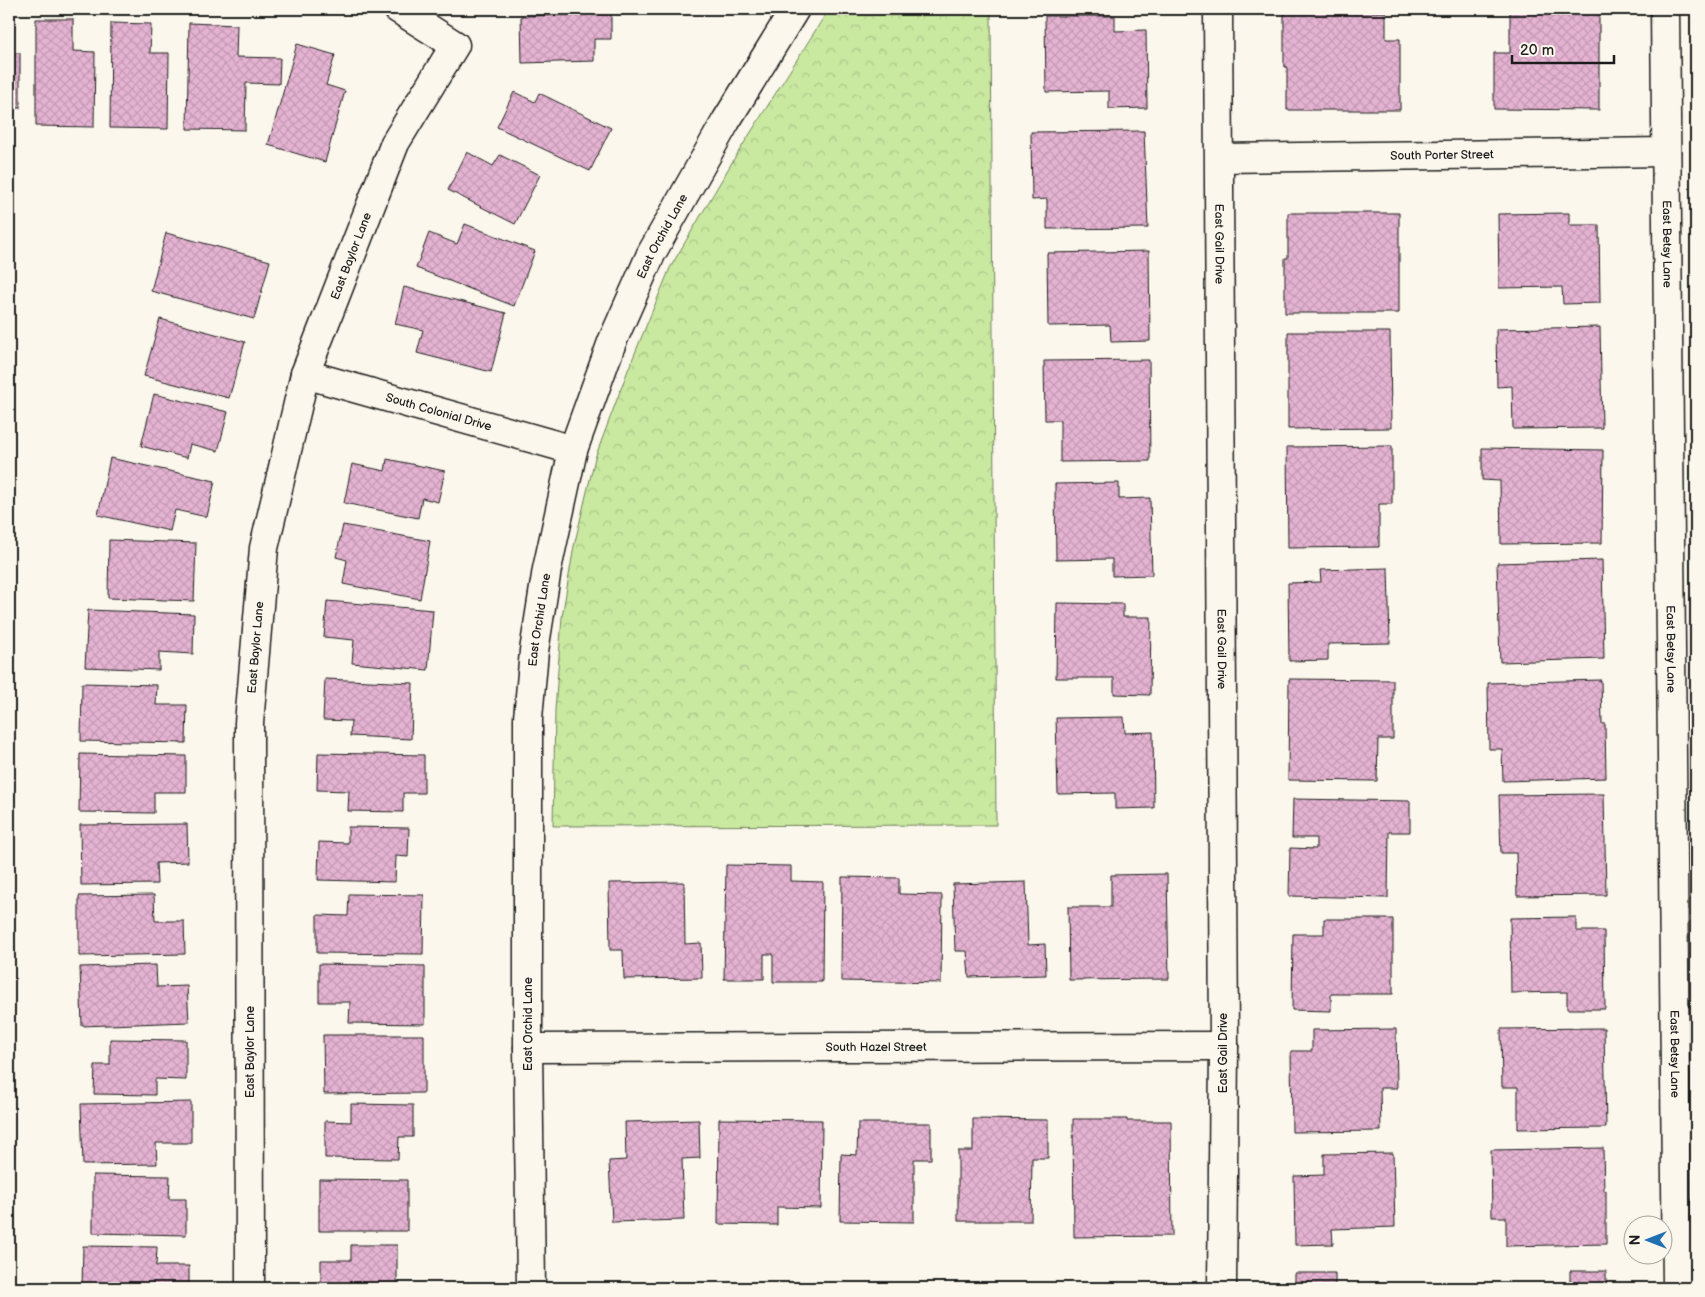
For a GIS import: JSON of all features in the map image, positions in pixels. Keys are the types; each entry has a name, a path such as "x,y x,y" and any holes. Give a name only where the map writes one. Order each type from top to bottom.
{"street":[{"name":"East Baylor Lane","path":"250,1288 249,723 264,548 305,374 395,143 455,46 398,9"},
{"name":"East Orchid Lane","path":"531,1288 528,1048 528,718 534,651 547,569 573,450 612,342 651,254 726,121 795,9"},
{"name":"East Gail Drive","path":"1218,9 1224,1046 1222,1288"},
{"name":"East Betsy Lane","path":"1665,9 1666,152 1685,951 1677,1288"},
{"name":"South Porter Street","path":"1220,158 1666,152"},
{"name":"South Colonial Drive","path":"305,374 573,450"},
{"name":"South Hazel Street","path":"528,1048 1224,1046"}],"green space":[{"path":"829,9 991,9 996,825 553,826 555,710 562,617 574,546 595,458 628,370 670,268 734,159"}],"building":[{"path":"1510,9 1599,10 1599,110 1494,109 1494,53 1510,53"},
{"path":"1284,12 1386,12 1386,39 1400,39 1400,110 1287,110 1287,67 1284,67"},
{"path":"611,14 611,39 594,39 594,61 522,63 521,16"},
{"path":"1045,16 1115,16 1115,31 1146,30 1147,108 1109,109 1109,91 1046,92"},
{"path":"36,19 73,19 73,51 95,52 94,127 36,126"},
{"path":"111,23 151,24 150,53 169,53 168,129 110,128"},
{"path":"189,23 237,25 236,57 280,58 279,84 246,83 245,130 187,129"},
{"path":"297,44 335,55 326,85 345,91 325,162 268,145"},
{"path":"9,53 20,53 20,108 9,108"},
{"path":"514,92 535,102 539,93 611,128 590,171 497,127"},
{"path":"1144,131 1148,228 1047,229 1047,199 1032,200 1031,132"},
{"path":"467,152 493,166 500,155 540,175 515,224 448,190"},
{"path":"1288,213 1399,213 1399,313 1285,313 1285,258 1288,258"},
{"path":"1569,213 1569,225 1599,225 1600,303 1563,304 1562,287 1499,288 1498,214"},
{"path":"465,224 535,251 514,306 416,268 429,233 457,244"},
{"path":"166,233 270,261 254,319 151,291"},
{"path":"1149,251 1150,341 1111,342 1110,325 1048,326 1047,253"},
{"path":"404,287 506,313 491,372 417,353 423,330 395,324"},
{"path":"160,319 245,342 229,398 144,376"},
{"path":"1600,327 1602,428 1513,429 1512,386 1497,387 1496,329"},
{"path":"1288,332 1390,332 1391,428 1288,429"},
{"path":"1149,360 1150,461 1060,462 1060,420 1045,420 1044,361"},
{"path":"154,394 228,412 218,451 190,444 187,458 141,446"},
{"path":"1392,446 1392,504 1379,504 1379,547 1288,548 1287,447"},
{"path":"1482,448 1603,450 1602,543 1501,544 1500,481 1482,480"},
{"path":"110,458 215,481 207,517 175,510 170,531 98,515"},
{"path":"387,459 445,471 438,502 422,498 418,518 344,503 352,464 385,471"},
{"path":"1119,483 1119,499 1150,498 1152,575 1112,576 1112,559 1056,560 1055,484"},
{"path":"343,525 430,541 420,599 343,584 347,560 336,557"},
{"path":"109,540 196,543 194,601 108,598"},
{"path":"1602,560 1604,659 1500,662 1497,563"},
{"path":"1388,568 1390,643 1328,644 1328,660 1289,661 1288,583 1321,582 1320,570"},
{"path":"327,601 433,610 428,670 352,663 354,640 324,637"},
{"path":"1057,603 1123,604 1123,617 1151,617 1150,695 1114,694 1114,678 1056,678"},
{"path":"88,610 194,614 193,654 159,652 159,670 85,667"},
{"path":"325,679 413,683 411,739 350,736 351,721 323,720"},
{"path":"1289,679 1393,680 1393,739 1378,739 1377,781 1288,780"},
{"path":"1601,680 1602,724 1605,724 1606,778 1503,781 1502,749 1489,749 1488,683"},
{"path":"82,683 157,685 156,705 187,705 186,743 81,741"},
{"path":"1124,717 1125,733 1153,732 1154,808 1115,809 1115,793 1058,794 1056,718"},
{"path":"318,753 424,755 424,793 403,793 403,812 348,811 349,791 317,790"},
{"path":"80,754 186,756 186,792 154,792 154,813 79,812"},
{"path":"1604,794 1606,895 1517,896 1516,853 1501,853 1499,795"},
{"path":"1293,799 1410,801 1410,832 1389,832 1388,898 1289,896 1290,848 1316,849 1316,838 1292,838"},
{"path":"187,824 188,862 156,863 157,884 81,885 80,825"},
{"path":"348,827 409,828 408,857 396,856 395,882 318,880 319,842 348,843"},
{"path":"726,865 791,866 791,881 823,882 822,982 773,982 773,954 764,954 764,979 724,979"},
{"path":"1167,874 1169,979 1069,980 1068,907 1111,907 1111,875"},
{"path":"842,877 899,878 899,894 942,895 941,983 841,981"},
{"path":"684,882 685,944 701,943 702,978 624,979 623,950 610,950 609,883"},
{"path":"1026,882 1028,945 1045,944 1046,975 969,977 967,951 955,951 953,884"},
{"path":"349,894 424,895 423,954 317,953 317,915 348,916"},
{"path":"154,895 155,921 184,921 185,954 79,956 79,896"},
{"path":"1576,917 1576,931 1604,931 1605,1009 1567,1009 1567,992 1511,993 1510,918"},
{"path":"1324,919 1393,919 1393,994 1331,994 1331,1011 1292,1010 1293,934 1324,934"},
{"path":"319,964 425,966 425,1024 349,1023 350,1002 319,1002"},
{"path":"156,965 157,987 187,986 189,1022 82,1026 80,967"},
{"path":"1604,1028 1606,1128 1518,1129 1518,1087 1502,1087 1501,1029"},
{"path":"1396,1029 1397,1088 1380,1088 1381,1131 1292,1132 1291,1051 1312,1051 1312,1030"},
{"path":"323,1035 424,1035 424,1093 324,1094"},
{"path":"110,1039 186,1040 186,1080 155,1079 155,1095 94,1094 95,1065 110,1065"},
{"path":"191,1102 191,1143 156,1143 157,1164 83,1165 81,1104"},
{"path":"351,1104 413,1105 413,1137 399,1137 398,1159 325,1158 325,1121 351,1122"},
{"path":"719,1119 822,1120 821,1208 777,1207 777,1225 718,1224"},
{"path":"973,1119 1048,1120 1048,1158 1032,1158 1031,1221 958,1221 958,1151 973,1151"},
{"path":"1073,1119 1171,1121 1172,1236 1074,1237"},
{"path":"699,1120 700,1158 682,1159 684,1220 612,1222 609,1161 626,1160 625,1122"},
{"path":"858,1123 931,1123 931,1159 914,1159 914,1222 840,1221 841,1154 857,1155"},
{"path":"1603,1148 1604,1191 1606,1191 1606,1244 1506,1246 1506,1217 1492,1217 1491,1150"},
{"path":"1393,1153 1395,1227 1332,1229 1333,1244 1295,1245 1294,1176 1324,1175 1324,1154"},
{"path":"93,1175 170,1176 169,1199 186,1199 186,1235 93,1233"},
{"path":"319,1179 407,1180 407,1231 319,1231"},
{"path":"351,1245 397,1245 397,1288 321,1288 321,1260 351,1260"},
{"path":"83,1246 157,1247 156,1266 189,1266 189,1288 82,1288"},
{"path":"1570,1271 1606,1271 1606,1288 1508,1288 1570,1287"},
{"path":"1295,1273 1335,1273 1335,1288 1295,1288"}]}
